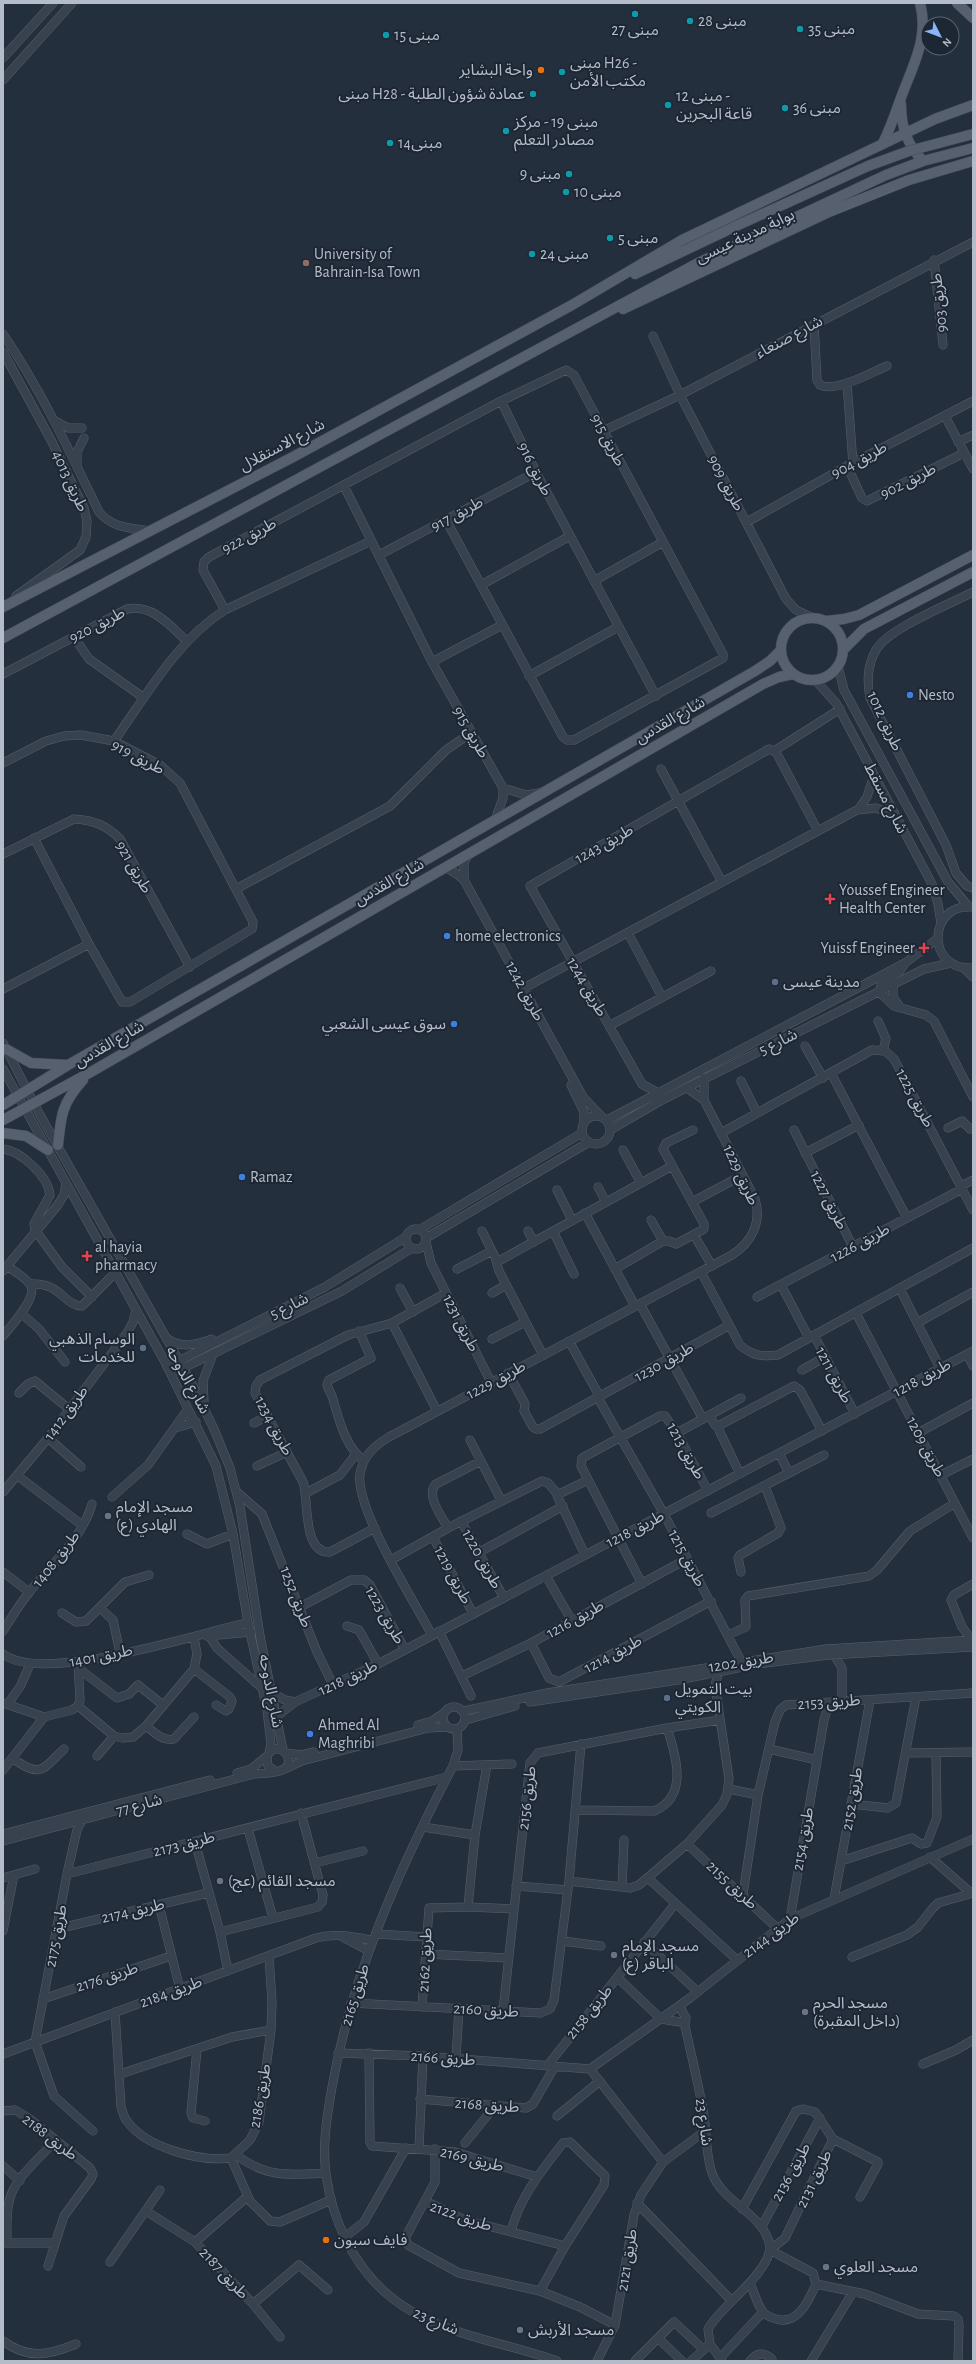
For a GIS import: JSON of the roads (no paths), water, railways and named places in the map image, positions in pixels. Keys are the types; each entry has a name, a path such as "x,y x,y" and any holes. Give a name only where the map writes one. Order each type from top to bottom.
{"main road":[{"path":"883,143 894,120 919,53 924,32 924,18 920,3"},
{"path":"957,3 973,18"},
{"path":"902,96 901,113 905,133 912,148 923,161"},
{"path":"572,305 682,240 883,143 959,109 973,106"},
{"name":"بوابة مدينة عيسى","path":"572,305 736,226 868,166 908,150 973,134"},
{"path":"3,638 534,350 698,263 850,191 923,161 973,148"},
{"name":"بوابة مدينة عيسى","path":"534,350 752,250 829,212 882,190 946,168 973,161"},
{"name":"شارع الاستقلال","path":"3,606 294,457 572,305"},
{"path":"973,555 859,615 844,619 826,621 813,618 796,622 790,627 782,642 782,659 792,674 803,679 815,680 829,676 838,666 843,650 864,629 973,572"},
{"path":"826,621 837,630 843,650"},
{"name":"شارع القدس","path":"3,1105 68,1065 755,671 770,662 781,650"},
{"name":"شارع القدس","path":"3,1120 88,1074 763,684 779,677 792,674"},
{"path":"4,1046 31,1063 68,1065"},
{"path":"58,1145 61,1119 66,1102 88,1074"},
{"path":"3,1133 26,1136 48,1150"}],"street":[{"path":"3,58 52,3"},
{"path":"3,80 72,3"},
{"name":"شارع صنعاء","path":"604,431 680,395 934,260 973,242"},
{"name":"طريق 903","path":"934,260 943,345"},
{"path":"814,324 819,383 826,387 846,384 887,366"},
{"name":"طريق 4013","path":"3,334 24,366 55,421 62,442 78,468 99,512 107,520 122,527 150,530"},
{"name":"طريق 909","path":"652,336 680,395 788,602 796,610 813,618"},
{"name":"طريق 4013","path":"3,352 57,452 84,508 87,521 86,538 80,550 3,606"},
{"name":"طريق 915","path":"446,520 563,737 570,740 720,662 724,656 574,375 569,371 563,370 501,401 344,486 432,662 503,788"},
{"path":"846,384 850,465"},
{"name":"طريق 916","path":"501,401 536,472 656,696"},
{"name":"طريق 904","path":"747,522 850,465 973,401"},
{"path":"945,416 973,469"},
{"path":"55,421 68,428 82,428"},
{"path":"958,442 973,436"},
{"path":"78,468 77,452 84,438"},
{"path":"51,440 62,442 57,452"},
{"name":"طريق 902","path":"850,465 862,498 867,501 964,453"},
{"name":"طريق 917","path":"378,555 536,472"},
{"name":"طريق 922","path":"225,610 203,570 206,560 344,486"},
{"path":"480,585 570,536"},
{"path":"114,741 187,641 211,619 225,610 371,542"},
{"path":"594,580 663,542"},
{"name":"طريق 1012","path":"973,592 892,633 876,649 870,664 867,680 870,698 946,845 956,873 967,886 973,888"},
{"name":"طريق 920","path":"3,674 127,609 140,608 156,614 187,641"},
{"path":"432,662 502,625"},
{"path":"529,676 618,627"},
{"path":"74,636 89,659 144,698"},
{"name":"شارع مسقط","path":"838,666 844,690 948,882 971,907"},
{"name":"شارع مسقط","path":"815,680 827,691 840,709 932,884 938,904 941,923"},
{"name":"طريق 1243","path":"530,886 767,750 774,751 840,709"},
{"path":"236,889 390,806 446,750 471,733"},
{"name":"طريق 919","path":"3,763 46,741 64,736 81,736 114,741 160,765 180,783 253,922 251,931 190,967"},
{"path":"774,751 818,831"},
{"path":"661,770 722,882"},
{"path":"858,810 867,797 874,775"},
{"path":"495,820 503,798 503,788 526,795 541,793"},
{"path":"524,988 858,810 876,808 895,816"},
{"name":"طريق 921","path":"3,854 74,819 87,820 111,830 120,839 190,967"},
{"path":"34,838 89,944 122,1002 130,1002 190,967"},
{"path":"464,880 463,869 469,853"},
{"name":"طريق 1242","path":"445,867 464,880 587,1103 604,1118"},
{"name":"طريق 1244","path":"530,886 642,1084"},
{"path":"971,907 952,911 941,923 937,939 943,955 950,963 964,968 973,968"},
{"path":"628,933 662,997"},
{"name":"شارع 5","path":"604,1118 658,1093 905,963 937,939"},
{"path":"3,989 89,944"},
{"path":"905,963 899,972 882,982 879,992 894,1006 926,1015 937,1024 973,1097"},
{"name":"شارع 5","path":"610,1130 704,1078 893,985 935,965 950,963"},
{"path":"964,968 973,976"},
{"name":"طريق 1244","path":"609,1026 711,971"},
{"path":"893,985 895,1002 904,1009"},
{"path":"720,1133 872,1050 883,1050 886,1040 878,1021"},
{"name":"شارع الدوحه","path":"4,1046 34,1103 206,1411 230,1468 242,1521 260,1636 284,1752"},
{"path":"806,1046 823,1078"},
{"name":"طريق 1225","path":"883,1050 891,1055 909,1085 973,1210"},
{"name":"طريق 1242","path":"562,1060 564,1072 584,1112 584,1123"},
{"name":"شارع الدوحه","path":"3,1069 147,1329 196,1422 219,1473 233,1534 248,1623 262,1688 271,1744 268,1755"},
{"path":"831,1073 907,1218"},
{"name":"طريق 1229","path":"436,1633 391,1560 375,1528 360,1490 360,1475 364,1461 378,1444 491,1382 701,1272 739,1250 755,1230 757,1206 743,1175 704,1100 704,1078"},
{"path":"741,1081 757,1113"},
{"path":"640,1102 642,1084 658,1093"},
{"name":"طريق 1229","path":"687,1088 704,1100"},
{"path":"591,1117 604,1118 610,1130 608,1138 602,1143 589,1142 426,1240 422,1248 414,1249 407,1243 406,1237 412,1230 419,1230 582,1133 584,1123 591,1117"},
{"path":"948,1128 963,1121 972,1130"},
{"name":"طريق 1227","path":"805,1153 859,1125"},
{"path":"615,1269 663,1241 669,1241 676,1244 703,1230 704,1225 664,1151 664,1145 693,1130"},
{"name":"طريق 1227","path":"794,1130 853,1247"},
{"path":"582,1133 589,1142"},
{"path":"3,1150 10,1150 22,1157 40,1174 50,1191 48,1200 34,1224 36,1230 62,1267 92,1297"},
{"path":"623,1150 640,1183"},
{"path":"497,1262 672,1166"},
{"path":"692,1202 743,1175"},
{"name":"طريق 1226","path":"758,1297 907,1218 973,1180"},
{"path":"66,1183 64,1195 57,1206 5,1269 31,1284 44,1284 53,1287 77,1306 82,1306 115,1273"},
{"path":"598,1187 606,1202"},
{"path":"556,1190 572,1220"},
{"path":"57,1206 76,1203"},
{"path":"585,1213 615,1269 638,1305 669,1359 706,1417 717,1426 740,1474"},
{"path":"651,1220 663,1241"},
{"path":"419,1230 424,1233 426,1240"},
{"path":"482,1231 497,1262 499,1271 543,1355"},
{"path":"528,1231 534,1242"},
{"path":"553,1231 574,1274"},
{"path":"694,1235 712,1266"},
{"name":"شارع 5","path":"169,1371 226,1336 325,1287 406,1237"},
{"name":"طريق 1231","path":"426,1240 431,1263 491,1382"},
{"path":"701,1272 728,1326 745,1349 750,1354 764,1357 778,1355 973,1248"},
{"name":"شارع 5","path":"181,1365 214,1354 342,1291 414,1249"},
{"name":"طريق 1231","path":"414,1249 431,1263"},
{"path":"457,1268 492,1251"},
{"path":"3,1336 21,1312 33,1292 31,1284"},
{"path":"492,1293 506,1285"},
{"path":"782,1285 811,1337"},
{"path":"400,1288 413,1312"},
{"path":"900,1289 940,1368"},
{"name":"طريق 1234","path":"375,1528 332,1551 321,1551 312,1540 308,1530 306,1493 301,1478 256,1393 258,1382 331,1343 359,1331 392,1323 446,1292"},
{"path":"917,1323 973,1292"},
{"name":"طريق 1412","path":"3,1492 18,1476 48,1438 126,1333 133,1322 136,1310"},
{"path":"21,1312 39,1329 65,1362"},
{"name":"طريق 1209","path":"856,1313 973,1538"},
{"path":"492,1339 526,1322"},
{"path":"392,1323 437,1411"},
{"name":"طريق 1230","path":"508,1373 525,1404 524,1411 533,1427 538,1429 599,1398 728,1326"},
{"path":"126,1333 134,1329 147,1329"},
{"path":"359,1331 371,1358 329,1380 327,1385 334,1401 338,1419 356,1454 364,1461"},
{"path":"165,1337 171,1342 184,1345 194,1345 226,1336"},
{"name":"طريق 1211","path":"811,1337 825,1357 855,1414"},
{"path":"568,1341 599,1398"},
{"path":"970,1353 973,1366"},
{"name":"طريق 1218","path":"276,1717 295,1702 378,1664 970,1353"},
{"path":"206,1411 203,1381 214,1354"},
{"path":"802,1370 825,1357"},
{"path":"19,1393 28,1384 35,1381 69,1409"},
{"path":"717,1426 794,1386 800,1390 822,1431"},
{"name":"طريق 1215","path":"599,1398 619,1437 664,1514 687,1560 711,1601 741,1661"},
{"path":"677,1433 741,1398"},
{"path":"918,1433 973,1403"},
{"path":"112,1497 148,1465 188,1409"},
{"path":"254,1423 268,1416"},
{"name":"طريق 1213","path":"619,1437 660,1416 667,1417 708,1491"},
{"path":"175,1428 196,1422"},
{"path":"619,1437 582,1458 581,1466 642,1584"},
{"path":"48,1438 81,1467"},
{"path":"470,1440 501,1500"},
{"path":"257,1466 287,1452"},
{"path":"779,1453 789,1473"},
{"path":"306,1493 340,1475 356,1454"},
{"path":"711,1513 824,1455"},
{"path":"940,1475 973,1459"},
{"path":"448,1528 432,1497 433,1488 436,1484 481,1461"},
{"name":"طريق 1408","path":"18,1476 82,1525"},
{"path":"558,1495 588,1480"},
{"path":"391,1560 501,1500 542,1481 550,1484 558,1495 585,1555"},
{"path":"741,1572 740,1555 778,1533 781,1528 764,1486"},
{"name":"طريق 1252","path":"236,1491 258,1510 266,1523 317,1652 334,1685"},
{"path":"728,1635 746,1627 745,1600 749,1595 864,1578 877,1570 884,1555 906,1529 917,1519 928,1518 955,1503"},
{"name":"طريق 1408","path":"3,1631 29,1592 65,1549 82,1525 89,1514 92,1504"},
{"path":"478,1553 563,1506"},
{"path":"242,1521 246,1512 250,1509 258,1510"},
{"name":"طريق 1220","path":"461,1521 504,1598"},
{"path":"187,1534 207,1544 233,1534"},
{"name":"طريق 1219","path":"433,1537 474,1614"},
{"name":"طريق 1216","path":"462,1676 532,1643 687,1560"},
{"name":"طريق 1408","path":"3,1572 29,1592"},
{"path":"62,1613 76,1622 83,1622 89,1619 125,1582 149,1575"},
{"path":"546,1576 572,1621"},
{"name":"طريق 1223","path":"300,1607 351,1580 364,1580 370,1585 405,1650"},
{"path":"973,1584 952,1596 952,1604 962,1626 973,1642"},
{"name":"طريق 1214","path":"532,1643 549,1678 559,1682 711,1601"},
{"path":"100,1608 113,1620 117,1628 120,1653"},
{"path":"248,1623 260,1636"},
{"name":"طريق 1401","path":"3,1654 9,1658 30,1664 78,1665 120,1653 248,1623"},
{"name":"طريق 1223","path":"347,1626 359,1630 378,1664"},
{"path":"955,1641 962,1626"},
{"name":"طريق 1401","path":"197,1636 210,1637 250,1632"},
{"path":"436,1633 462,1676 471,1696"},
{"path":"78,1706 114,1736 122,1738 133,1737 146,1726 194,1669 197,1654 197,1636"},
{"path":"210,1637 217,1648 262,1688"},
{"name":"طريق 1202","path":"465,1716 547,1693 741,1661 826,1649 955,1641 973,1642"},
{"name":"طريق 1202","path":"465,1716 525,1703 678,1680 705,1673 828,1655 973,1642"},
{"path":"836,1658 842,1668 842,1702"},
{"path":"30,1664 21,1685 5,1704 44,1717 72,1710 78,1706 80,1700 78,1665"},
{"path":"78,1665 117,1698 129,1694 138,1685 163,1705"},
{"path":"194,1669 232,1701 229,1709 226,1711 216,1705"},
{"path":"516,1886 630,1888 639,1885 687,1844 722,1805 729,1789 728,1769 715,1685 719,1671"},
{"path":"705,1673 715,1685"},
{"path":"272,1693 285,1700 295,1702"},
{"name":"طريق 2153","path":"742,1894 758,1795 780,1710 786,1705 973,1693"},
{"path":"851,1804 888,1808 894,1806 907,1753 916,1697"},
{"name":"طريق 2152","path":"834,1899 870,1700"},
{"name":"طريق 2154","path":"790,1919 817,1760 829,1703"},
{"path":"452,1706 465,1716 457,1729 448,1727 428,1728 302,1761 285,1769 275,1771 268,1766 268,1755 276,1749 284,1752 306,1754 428,1723 452,1706"},
{"path":"444,1713 443,1721 448,1727"},
{"path":"3,1770 44,1717"},
{"path":"146,1726 163,1739 174,1739 194,1717"},
{"name":"طريق 2156","path":"503,2011 513,1909 532,1759 538,1753 581,1744 720,1720"},
{"path":"575,1810 654,1811 665,1806 673,1795 678,1780 674,1749 667,1728"},
{"name":"طريق 2165","path":"345,2237 331,2200 326,2173 326,2122 338,2053 352,2003 374,1937 422,1828 453,1766 458,1750 457,1729"},
{"path":"97,1756 114,1736"},
{"name":"طريق 2160","path":"352,2003 541,2013 550,2009 554,2000 569,1886 581,1744"},
{"path":"12,1758 31,1770 40,1770 64,1749"},
{"path":"769,1749 817,1760"},
{"path":"284,1752 288,1759 285,1769"},
{"path":"907,1753 973,1752"},
{"path":"841,1861 912,1838 922,1844 927,1843 937,1817 936,1753"},
{"name":"شارع 77","path":"3,1834 244,1771 256,1765 268,1755"},
{"path":"453,1766 512,1764"},
{"path":"487,1765 475,1835 468,1907 513,1909"},
{"name":"شارع 77","path":"3,1841 254,1774 275,1771"},
{"name":"طريق 2173","path":"67,1874 195,1842 301,1813 447,1777"},
{"path":"729,1789 758,1795"},
{"path":"220,1932 318,1907 322,1902 315,1863 301,1813"},
{"name":"طريق 2175","path":"35,2042 76,1830 82,1820"},
{"path":"69,1823 76,1830"},
{"path":"248,1828 273,1918"},
{"path":"422,1828 475,1835"},
{"name":"طريق 2144","path":"590,2069 698,1992 790,1919 973,1838"},
{"path":"622,1887 624,1840"},
{"path":"195,1842 220,1932 228,1970"},
{"name":"طريق 2155","path":"687,1844 777,1928"},
{"path":"315,1863 363,1850"},
{"path":"930,1857 972,1893"},
{"path":"3,1878 35,1869"},
{"path":"3,1929 14,1875"},
{"path":"648,1878 738,1960"},
{"name":"طريق 2174","path":"57,1929 208,1893"},
{"path":"852,1957 907,1935 918,1927 936,1905 972,1893"},
{"name":"طريق 2158","path":"552,2065 617,1977 675,1904"},
{"path":"159,1905 180,1989"},
{"name":"طريق 2162","path":"422,2007 428,1912 431,1907 468,1907"},
{"path":"340,1936 369,1951"},
{"name":"طريق 2184","path":"3,2054 316,1938 340,1936 426,1936"},
{"path":"562,1941 601,1946"},
{"path":"644,1942 698,1992"},
{"path":"425,1954 508,1958"},
{"name":"طريق 2176","path":"43,1999 171,1956"},
{"name":"طريق 2186","path":"234,2156 255,2133 259,2122 271,2030 272,2002 269,1956"},
{"path":"617,1977 661,2019 684,2022 690,1998"},
{"path":"456,2058 459,2008"},
{"name":"شارع 23","path":"676,2008 684,2022 704,2111 705,2131 712,2173 717,2183 742,2209 762,2226 767,2236 770,2250"},
{"path":"115,2012 121,2107 126,2121 137,2132 174,2150 197,2157 216,2160 234,2156 254,2167 272,2173 287,2175 326,2173"},
{"path":"120,2074 242,2034 271,2030"},
{"path":"923,2064 956,2050 973,2040"},
{"path":"35,2042 54,2096 92,2131"},
{"path":"197,2049 191,2113 193,2118 205,2121"},
{"name":"طريق 2166","path":"338,2053 369,2053 456,2058 590,2069"},
{"name":"طريق 2169","path":"369,2053 370,2144 376,2147 435,2149 455,2152 537,2177"},
{"path":"419,2148 423,2056"},
{"name":"طريق 2168","path":"420,2099 496,2106 530,2107 552,2065"},
{"path":"590,2069 663,2162"},
{"path":"557,2116 600,2081"},
{"path":"465,2143 496,2106"},
{"path":"742,2209 796,2111 810,2109 815,2112 833,2139"},
{"name":"طريق 2188","path":"3,2111 15,2110 30,2119 90,2168 93,2174 64,2216 54,2242"},
{"name":"طريق 2136","path":"762,2226 820,2118"},
{"name":"طريق 2121","path":"597,2361 615,2325 637,2203 645,2186 663,2162 705,2131"},
{"name":"طريق 2131","path":"770,2250 785,2238 833,2139 878,2162 860,2197"},
{"path":"48,2266 54,2242 5,2243 9,2201 20,2181 55,2140"},
{"path":"511,2232 516,2214 537,2177 566,2141 570,2142 604,2174 606,2179 604,2185 565,2246 540,2291"},
{"path":"345,2237 364,2222 406,2148"},
{"path":"425,2201 436,2174 435,2149"},
{"path":"234,2156 248,2197 265,2216 275,2223 331,2200"},
{"path":"3,2166 20,2181"},
{"path":"110,2262 160,2190"},
{"name":"طريق 2187","path":"195,2242 248,2197"},
{"name":"طريق 2122","path":"565,2246 465,2220 425,2201 405,2238 408,2245 459,2273 540,2291 580,2307 615,2325"},
{"path":"637,2203 732,2301"},
{"name":"طريق 2187","path":"146,2211 195,2242 253,2304 280,2337"},
{"name":"شارع 23","path":"345,2237 365,2270 377,2284 409,2310 448,2328 538,2358 557,2361"},
{"path":"691,2361 707,2346 708,2329 750,2283 770,2250 809,2269 815,2277 816,2284 808,2301 791,2319 782,2321 763,2312 750,2283"},
{"name":"طريق 2187","path":"253,2304 299,2264 328,2290"},
{"path":"816,2284 880,2298 918,2314 954,2316 958,2319 959,2325 958,2361"},
{"path":"811,2361 854,2292"},
{"path":"636,2361 676,2322 707,2346 721,2360 763,2312"},
{"path":"658,2338 682,2361"},
{"path":"3,2342 19,2350 44,2355 76,2344"},
{"path":"750,2361 757,2354 762,2353 772,2359"}],"place":[{"name":"مبنى 27","path":"635,14"},
{"name":"مبنى 28","path":"690,21"},
{"name":"مبنى 35","path":"800,29"},
{"name":"مبنى 15","path":"386,35"},
{"name":"واحة البشاير","path":"541,70"},
{"name":"مبنى H26 - مكتب الأمن","path":"562,72"},
{"name":"مبنى H28 - عمادة شؤون الطلبة","path":"533,94"},
{"name":"مبنى 12 - قاعة البحرين","path":"668,105"},
{"name":"مبنى 36","path":"785,108"},
{"name":"مبنى 19 - مركز مصادر التعلم","path":"506,131"},
{"name":"مبنى14","path":"390,143"},
{"name":"مبنى 9","path":"569,174"},
{"name":"مبنى 10","path":"566,192"},
{"name":"مبنى 5","path":"610,238"},
{"name":"مبنى 24","path":"532,254"},
{"name":"University of Bahrain-Isa Town","path":"306,263"},
{"name":"Nesto","path":"910,695"},
{"name":"Youssef Engineer Health Center","path":"830,899"},
{"name":"home electronics","path":"447,936"},
{"name":"Yuissf Engineer","path":"924,948"},
{"name":"مدينة عيسى","path":"775,982"},
{"name":"سوق عيسى الشعبي","path":"454,1024"},
{"name":"Ramaz","path":"242,1177"},
{"name":"al hayia pharmacy","path":"87,1256"},
{"name":"الوسام الذهبي للخدمات","path":"143,1348"},
{"name":"مسجد الإمام الهادي (ع)","path":"108,1516"},
{"name":"بيت التمويل الكويتي","path":"667,1698"},
{"name":"Ahmed Al Maghribi","path":"310,1734"},
{"name":"مسجد القائم (عج)","path":"220,1881"},
{"name":"مسجد الإمام الباقر (ع)","path":"614,1955"},
{"name":"مسجد الحرم (داخل المقبرة)","path":"805,2012"},
{"name":"فايف سبون","path":"326,2240"},
{"name":"مسجد العلوي","path":"826,2267"},
{"name":"مسجد الأربش","path":"520,2330"}]}
